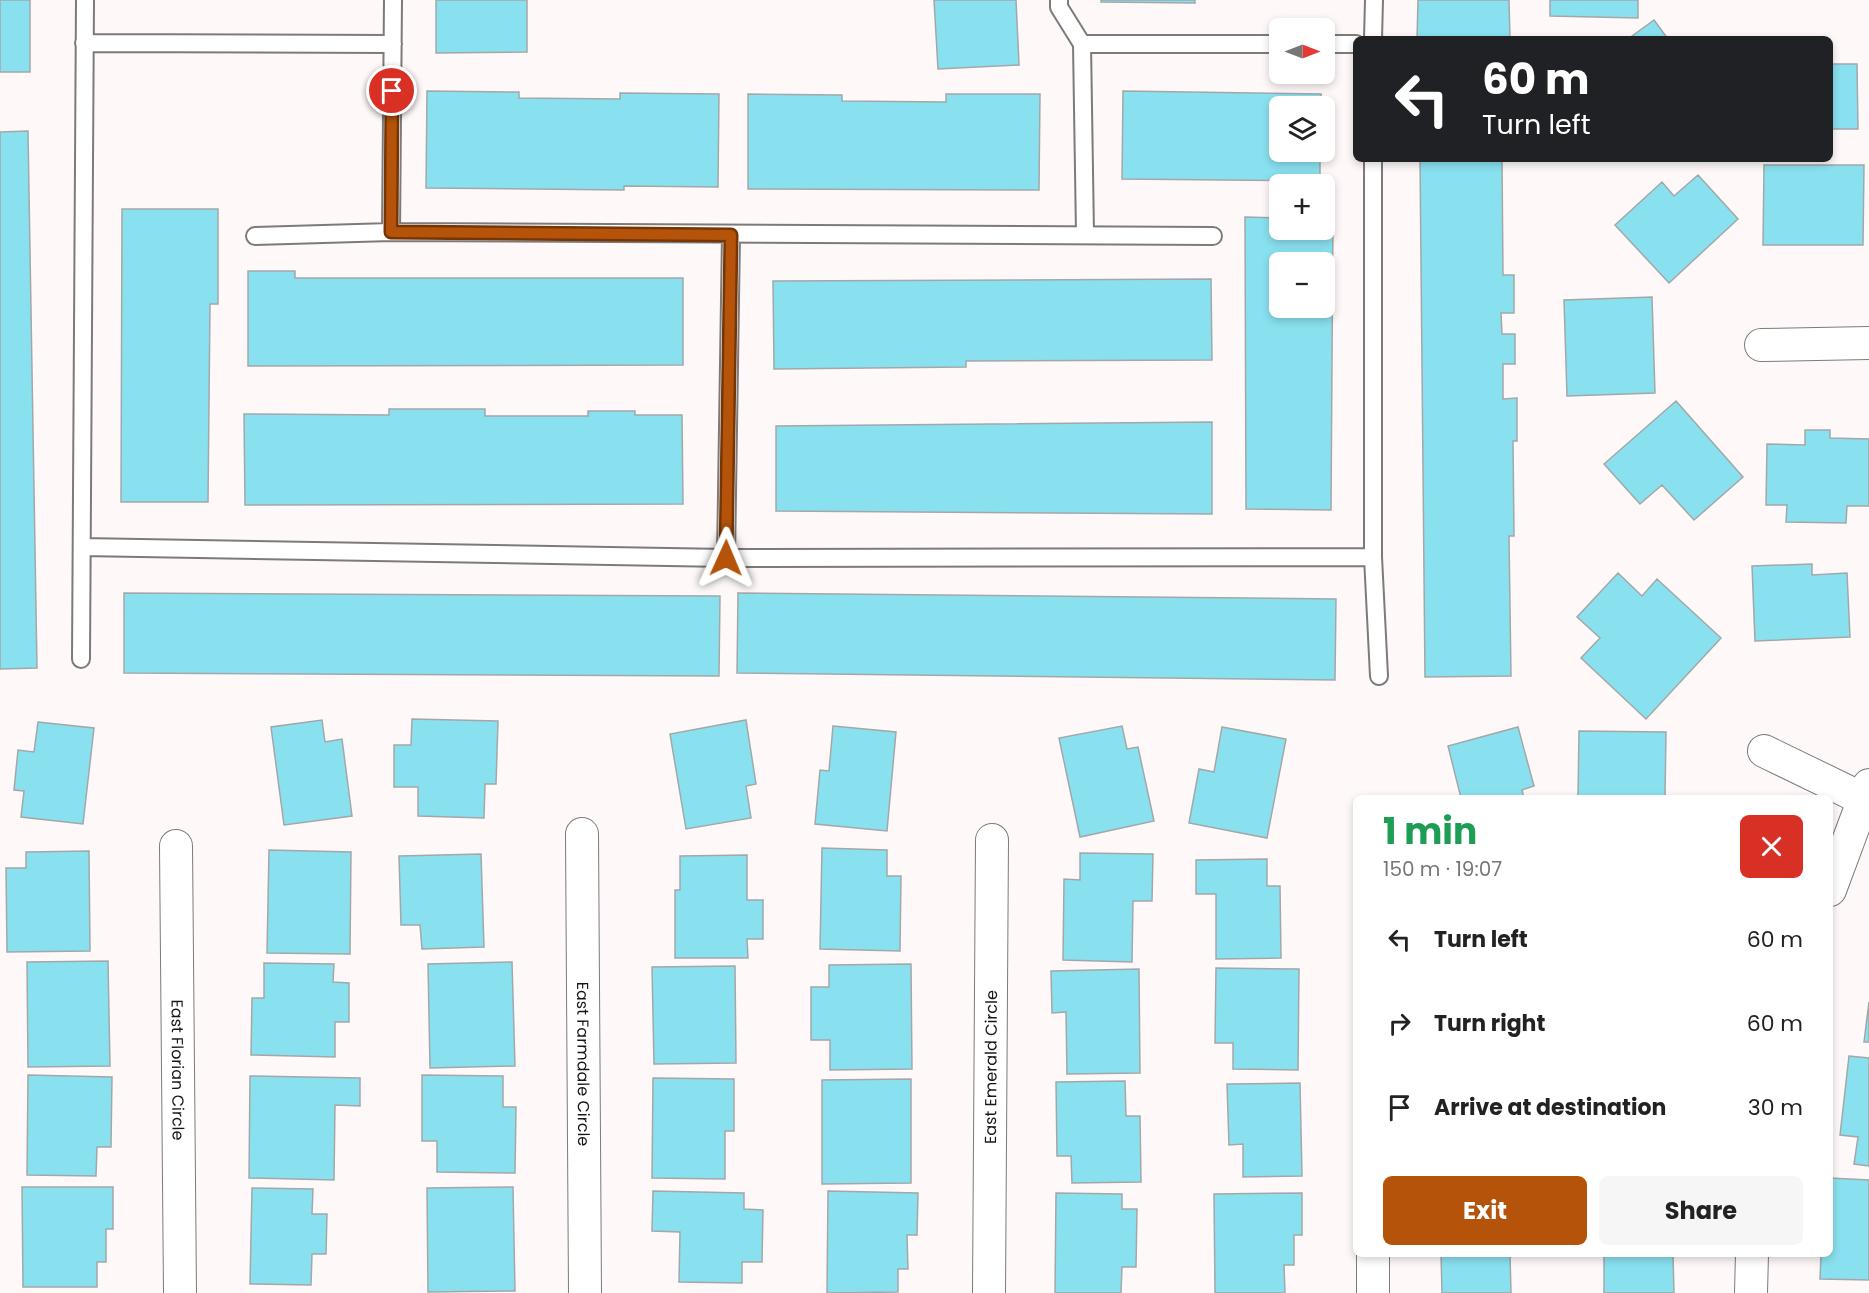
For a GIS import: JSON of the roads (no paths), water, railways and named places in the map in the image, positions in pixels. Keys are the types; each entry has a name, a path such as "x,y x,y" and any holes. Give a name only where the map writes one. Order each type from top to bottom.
{"street":[{"path":"1761,345 1869,343"},
{"path":"1764,751 1866,792 1833,882"},
{"name":"East Farmdale Circle","path":"582,834 585,1293"},
{"name":"East Emerald Circle","path":"989,1293 993,840"},
{"name":"East Florian Circle","path":"176,846 180,1293"},
{"path":"1373,1257 1373,1293"},
{"path":"1751,1293 1752,1257"}],"lane":[{"path":"81,658 85,0"},
{"path":"391,232 393,0"},
{"path":"1059,0 1059,7 1083,44 1085,234"},
{"path":"1374,0 1374,36"},
{"path":"84,44 393,44"},
{"path":"1083,44 1269,44"},
{"path":"1335,44 1353,44"},
{"path":"1373,162 1373,557 1379,676"},
{"path":"255,236 391,232 1213,236"},
{"path":"726,558 731,235"},
{"path":"82,547 726,558 1373,557"}]}
